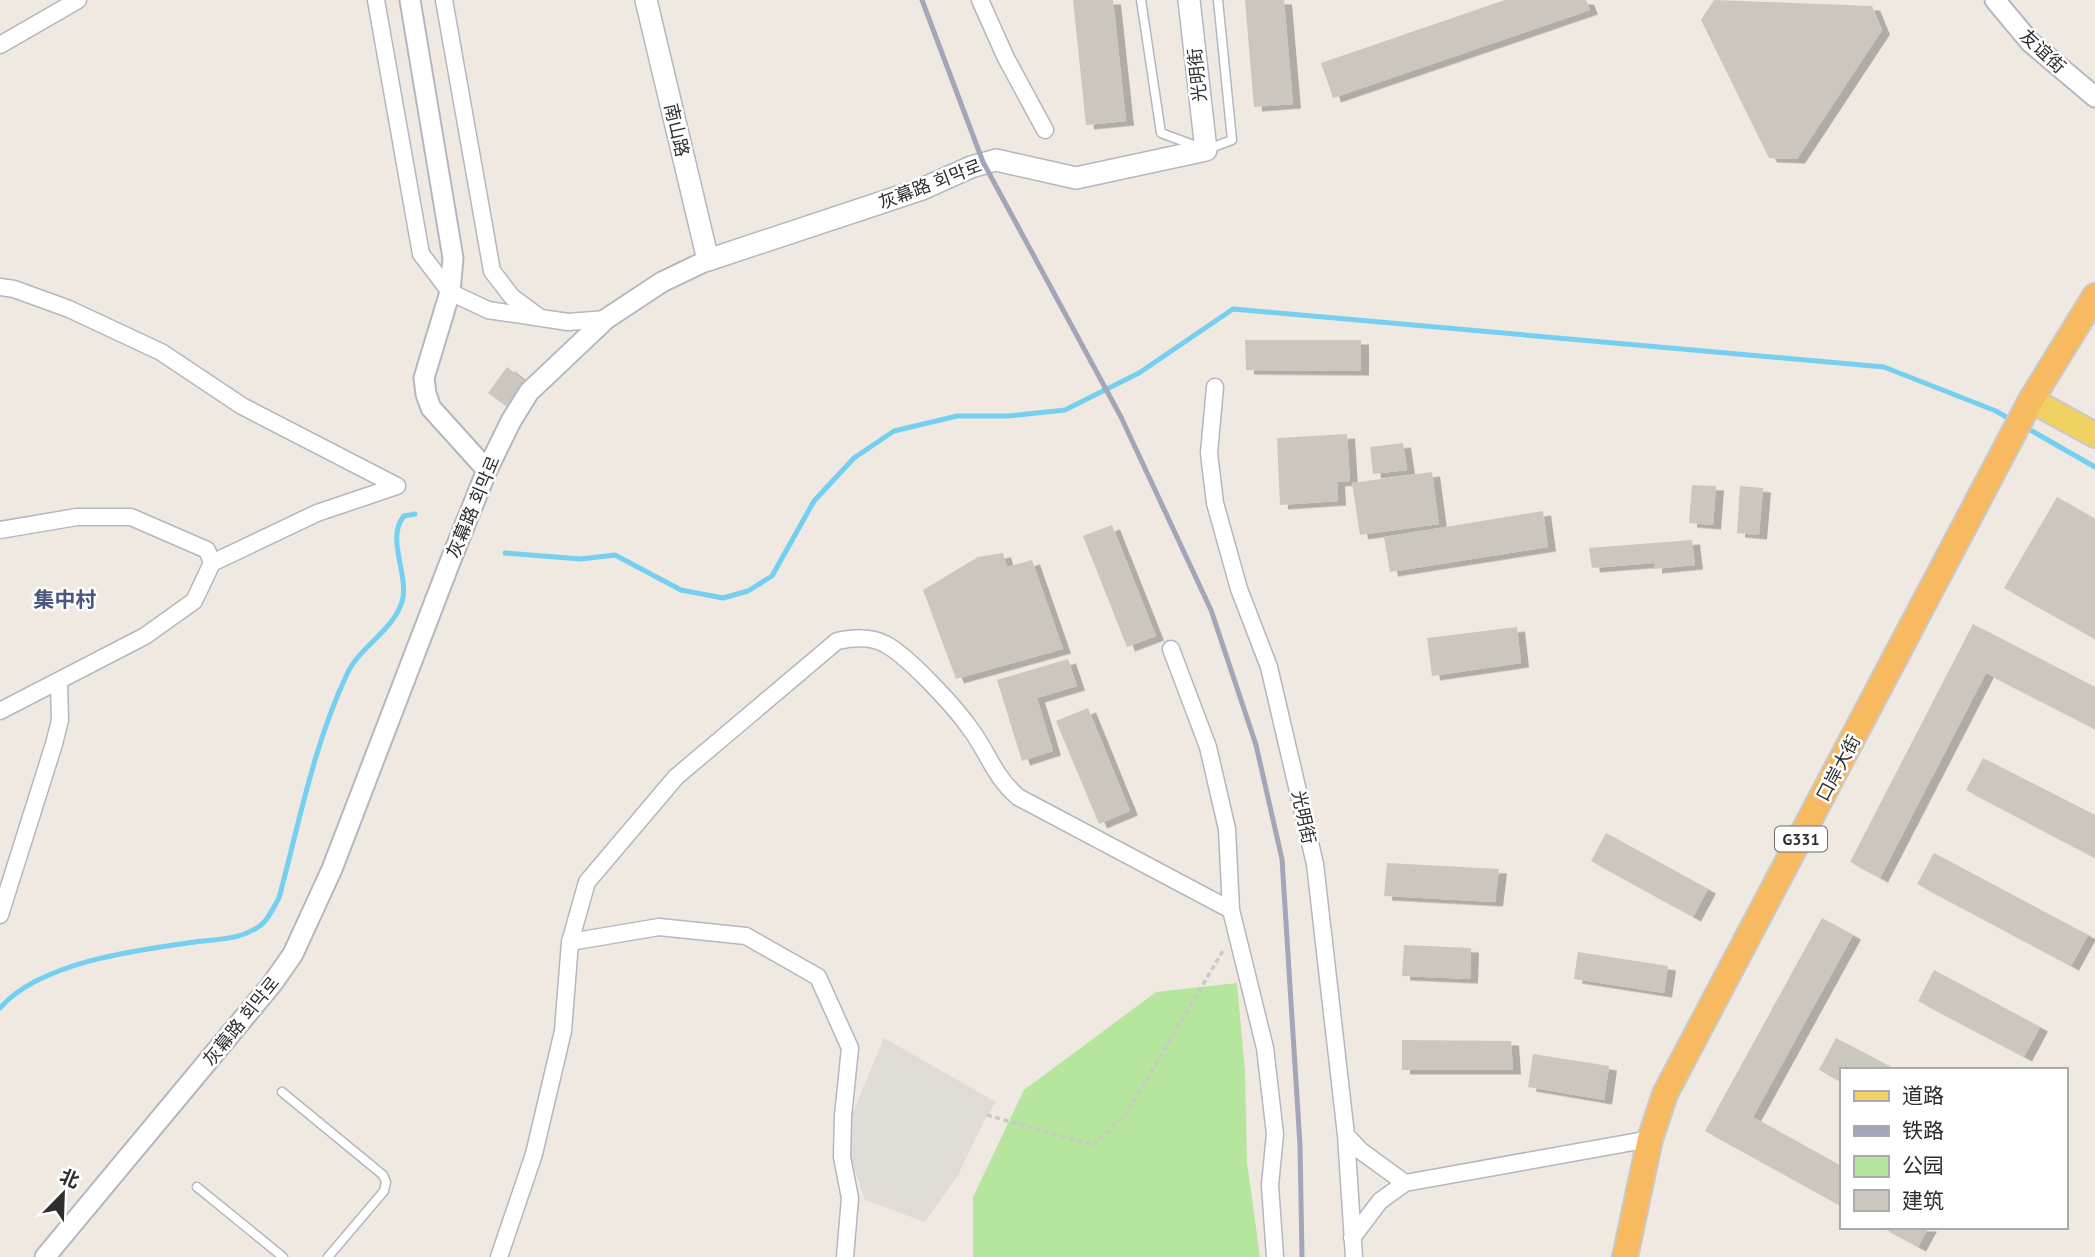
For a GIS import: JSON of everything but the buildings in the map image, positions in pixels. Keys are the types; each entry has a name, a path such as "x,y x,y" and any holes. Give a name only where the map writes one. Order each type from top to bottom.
{"highway":[{"name":"口岸大街","path":"1625,1257 1650,1139 1665,1094 2022,416 2095,296"}],"main road":[{"name":"南山路","path":"646,0 708,260"},
{"name":"光明街","path":"1189,0 1206,150"},
{"name":"灰幕路 회막로","path":"708,260 922,190 983,162 996,160 1076,178 1206,150"},
{"path":"2022,416 2095,420"},
{"path":"2067,419 2095,435"}],"street":[{"path":"0,45 78,0"},
{"path":"376,0 421,254 450,292 488,310 568,322 606,319"},
{"path":"410,0 453,258 450,292 424,378 426,394 431,408 487,470"},
{"path":"444,0 492,271 512,297 541,318"},
{"path":"980,0 1006,58 1045,130"},
{"name":"友谊街","path":"1994,0 2030,42 2095,97"},
{"name":"灰幕路 회막로","path":"45,1257 272,984 293,954 332,869 487,470 529,392 606,319 662,282 708,260"},
{"path":"0,287 14,289 69,309 161,352 242,406 397,486 317,513 212,563 194,601 145,636 59,683 0,711"},
{"name":"光明街","path":"1215,387 1209,453 1215,503 1239,589 1269,667 1315,864 1346,1135 1354,1257"},
{"path":"0,530 77,517 131,517 207,550 212,563"},
{"path":"499,1257 534,1154 563,1031 570,942 587,882 676,777 837,640 860,638 885,644 939,691 971,729 999,780 1018,797 1231,910"},
{"path":"1171,649 1208,747 1227,829 1231,910 1265,1048 1275,1134 1270,1185 1275,1257"},
{"path":"0,915 60,720 59,683"},
{"path":"570,942 659,927 746,936 818,977 850,1048 842,1157 850,1198 845,1257"},
{"path":"1346,1135 1361,1151 1405,1183"},
{"path":"1352,1238 1381,1201 1405,1183 1650,1139"}],"lane":[{"path":"1141,0 1161,133 1206,150 1232,140 1218,0"},
{"path":"282,1092 383,1175 386,1182 384,1191 328,1257"},
{"path":"197,1186 283,1257"}],"path":[{"path":"987,1115 1093,1144 1126,1114 1236,929"}],"green space":[{"path":"1237,983 1245,1072 1247,1162 1260,1257 973,1257 973,1197 1024,1090 1156,992"}],"shaded area":[{"path":"884,1038 996,1102 958,1175 925,1222 865,1200 843,1136"}],"waterway":[{"path":"505,553 581,559 615,555 681,590 723,598 748,591 772,576 814,501 854,458 894,431 957,416 1008,416 1065,410 1139,373 1233,309 1884,367 1996,411 2013,421"},
{"path":"2025,427 2095,467"},
{"path":"0,1008 17,992 64,969 118,954 238,936 261,925 279,898 308,784 335,701 352,664 391,622 402,602 404,592 397,535 404,516 415,514"}],"railway":[{"path":"922,0 983,162 1121,417 1211,610 1256,745 1282,859 1300,1145 1302,1257"}],"district":[{"name":"集中村","path":"65,599"}]}
